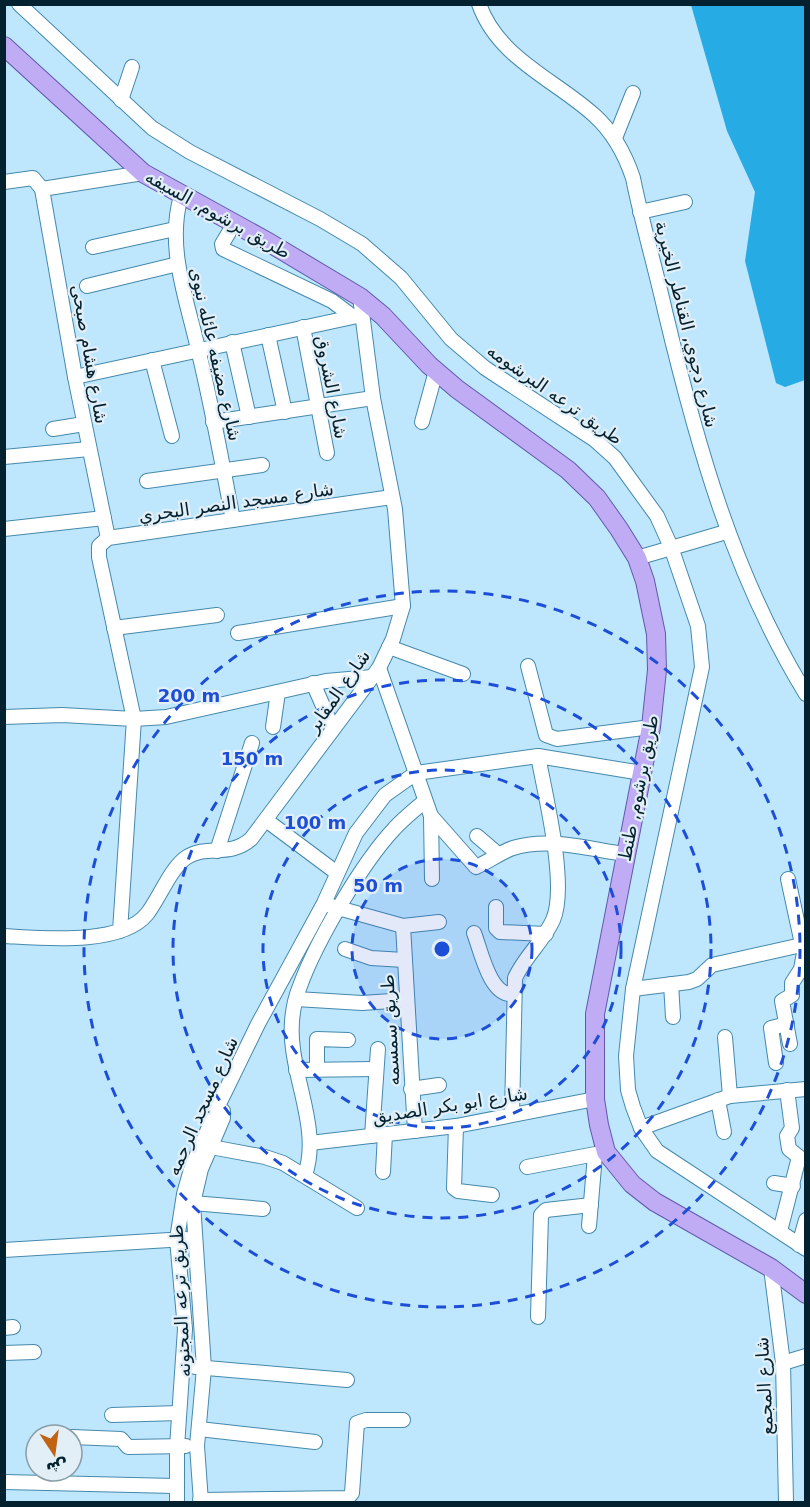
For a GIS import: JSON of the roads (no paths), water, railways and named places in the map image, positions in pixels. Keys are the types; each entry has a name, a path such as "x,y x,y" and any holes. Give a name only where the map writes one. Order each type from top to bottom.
{"main road":[{"name":"طريق برشوم, السيفه","path":"7,54 143,173 234,224 358,310"},
{"name":"طريق برشوم, طنط","path":"358,310 568,470 597,498 637,558 645,581 656,634 657,682 651,727 595,1014 596,1099 601,1153 632,1184 655,1202 771,1268 806,1294"}],"street":[{"name":"طريق ترعه البرشومه","path":"19,4 152,128 181,147 320,219 382,259 401,278 451,339 485,368 595,440 615,458 657,516 672,547 698,626 702,667 633,989 626,1056 628,1090 641,1128 657,1151 802,1247"},
{"name":"شارع دجوي, القناطر الخيرية","path":"479,4 489,27 504,46 595,116 615,138 633,178 687,402 726,532 768,624 806,694"},
{"path":"121,100 132,67"},
{"path":"615,138 633,93"},
{"path":"4,182 38,184 143,173"},
{"name":"شارع هشام صبحى","path":"38,184 108,538"},
{"name":"شارع مضيفه عائله نبوى","path":"181,196 176,229 178,264 224,469 233,520"},
{"path":"640,212 685,202"},
{"path":"234,224 222,245 223,249 325,298 358,310"},
{"path":"93,248 176,229"},
{"path":"87,286 178,264"},
{"path":"75,377 303,327 358,310"},
{"name":"شارع المقابر","path":"4,936 81,937 120,931 146,915 186,858 200,852 234,850 243,846 266,820 376,672 389,647 403,606 400,552 392,498 358,310"},
{"name":"شارع الشروق","path":"303,327 327,453"},
{"path":"268,335 285,412"},
{"path":"232,342 249,417"},
{"path":"152,360 172,436"},
{"path":"422,422 436,371"},
{"path":"213,422 373,398"},
{"path":"53,429 84,423"},
{"path":"4,457 89,449"},
{"path":"147,481 262,465"},
{"name":"شارع مسجد النصر البحري","path":"108,538 392,498"},
{"path":"4,529 104,518"},
{"path":"637,558 726,532"},
{"path":"108,538 99,546 99,557 134,719 120,931"},
{"path":"238,633 403,606"},
{"path":"114,628 217,615"},
{"path":"389,647 463,674"},
{"path":"528,666 546,735 549,737 557,739 651,727"},
{"path":"4,717 62,715 134,719 166,717 313,683 376,672 431,816 476,868 498,854 522,846 555,844 625,854"},
{"path":"313,683 333,729"},
{"path":"273,727 278,692"},
{"path":"217,851 252,743"},
{"path":"416,773 538,756 642,773"},
{"path":"512,1114 515,978 522,963 546,934 554,918 557,898 555,844 538,756"},
{"name":"شارع مسجد الرحمه","path":"177,1503 175,1486 185,1329 177,1239 196,1168 219,1104 258,1024 324,903 356,833 370,811 385,795 416,773"},
{"path":"305,1175 309,1162 310,1143 291,1031 300,986 338,910 394,828 425,801"},
{"path":"431,816 432,879"},
{"path":"266,820 337,873"},
{"path":"477,836 498,854"},
{"path":"788,879 804,944 803,962 792,983 792,993 783,1000 790,1044"},
{"path":"324,903 338,910 403,926 439,922"},
{"path":"496,907 496,928 500,932 546,934"},
{"name":"طريق سمسمه","path":"403,926 415,1131"},
{"path":"474,933 495,986 505,994 513,994"},
{"path":"633,989 693,981 711,965 804,944"},
{"path":"345,949 371,958 404,960"},
{"path":"671,984 673,1017"},
{"path":"296,999 362,1003 406,1000"},
{"path":"777,1063 771,1028 787,1024"},
{"path":"724,1132 725,1037"},
{"path":"317,1069 317,1039 348,1040"},
{"path":"378,1049 376,1069 383,1172"},
{"path":"296,1070 376,1069"},
{"name":"شارع ابو بكر الصديق","path":"411,1089 440,1085"},
{"path":"641,1128 724,1098 806,1089"},
{"path":"780,1231 799,1156 789,1149 787,1137 792,1128 787,1090"},
{"name":"شارع ابو بكر الصديق","path":"310,1143 456,1126 596,1099"},
{"name":"طريق ترعه المجنونه","path":"200,1502 197,1446 204,1368 193,1203 196,1168 211,1147 223,1118 219,1104"},
{"path":"456,1126 454,1188 458,1191 492,1195"},
{"path":"211,1147 266,1157 305,1175 357,1208"},
{"path":"527,1167 601,1153 589,1226"},
{"path":"774,1183 793,1186"},
{"path":"193,1203 263,1209"},
{"path":"538,1317 541,1215 546,1210 591,1205"},
{"path":"802,1247 806,1220"},
{"path":"4,1250 194,1238"},
{"name":"شارع المجمع","path":"771,1268 783,1363 786,1503"},
{"path":"4,1353 34,1352"},
{"path":"783,1363 806,1356"},
{"path":"184,1366 347,1380"},
{"path":"112,1415 179,1413"},
{"path":"200,1502 346,1499 352,1493 357,1424 366,1420 403,1420"},
{"path":"199,1429 315,1442"},
{"path":"84,1437 121,1439 128,1447 197,1446"},
{"path":"4,1482 175,1486"}],"water":[{"path":"691,5 805,5 805,380 785,387 776,383 745,261 755,192 727,131"}]}
